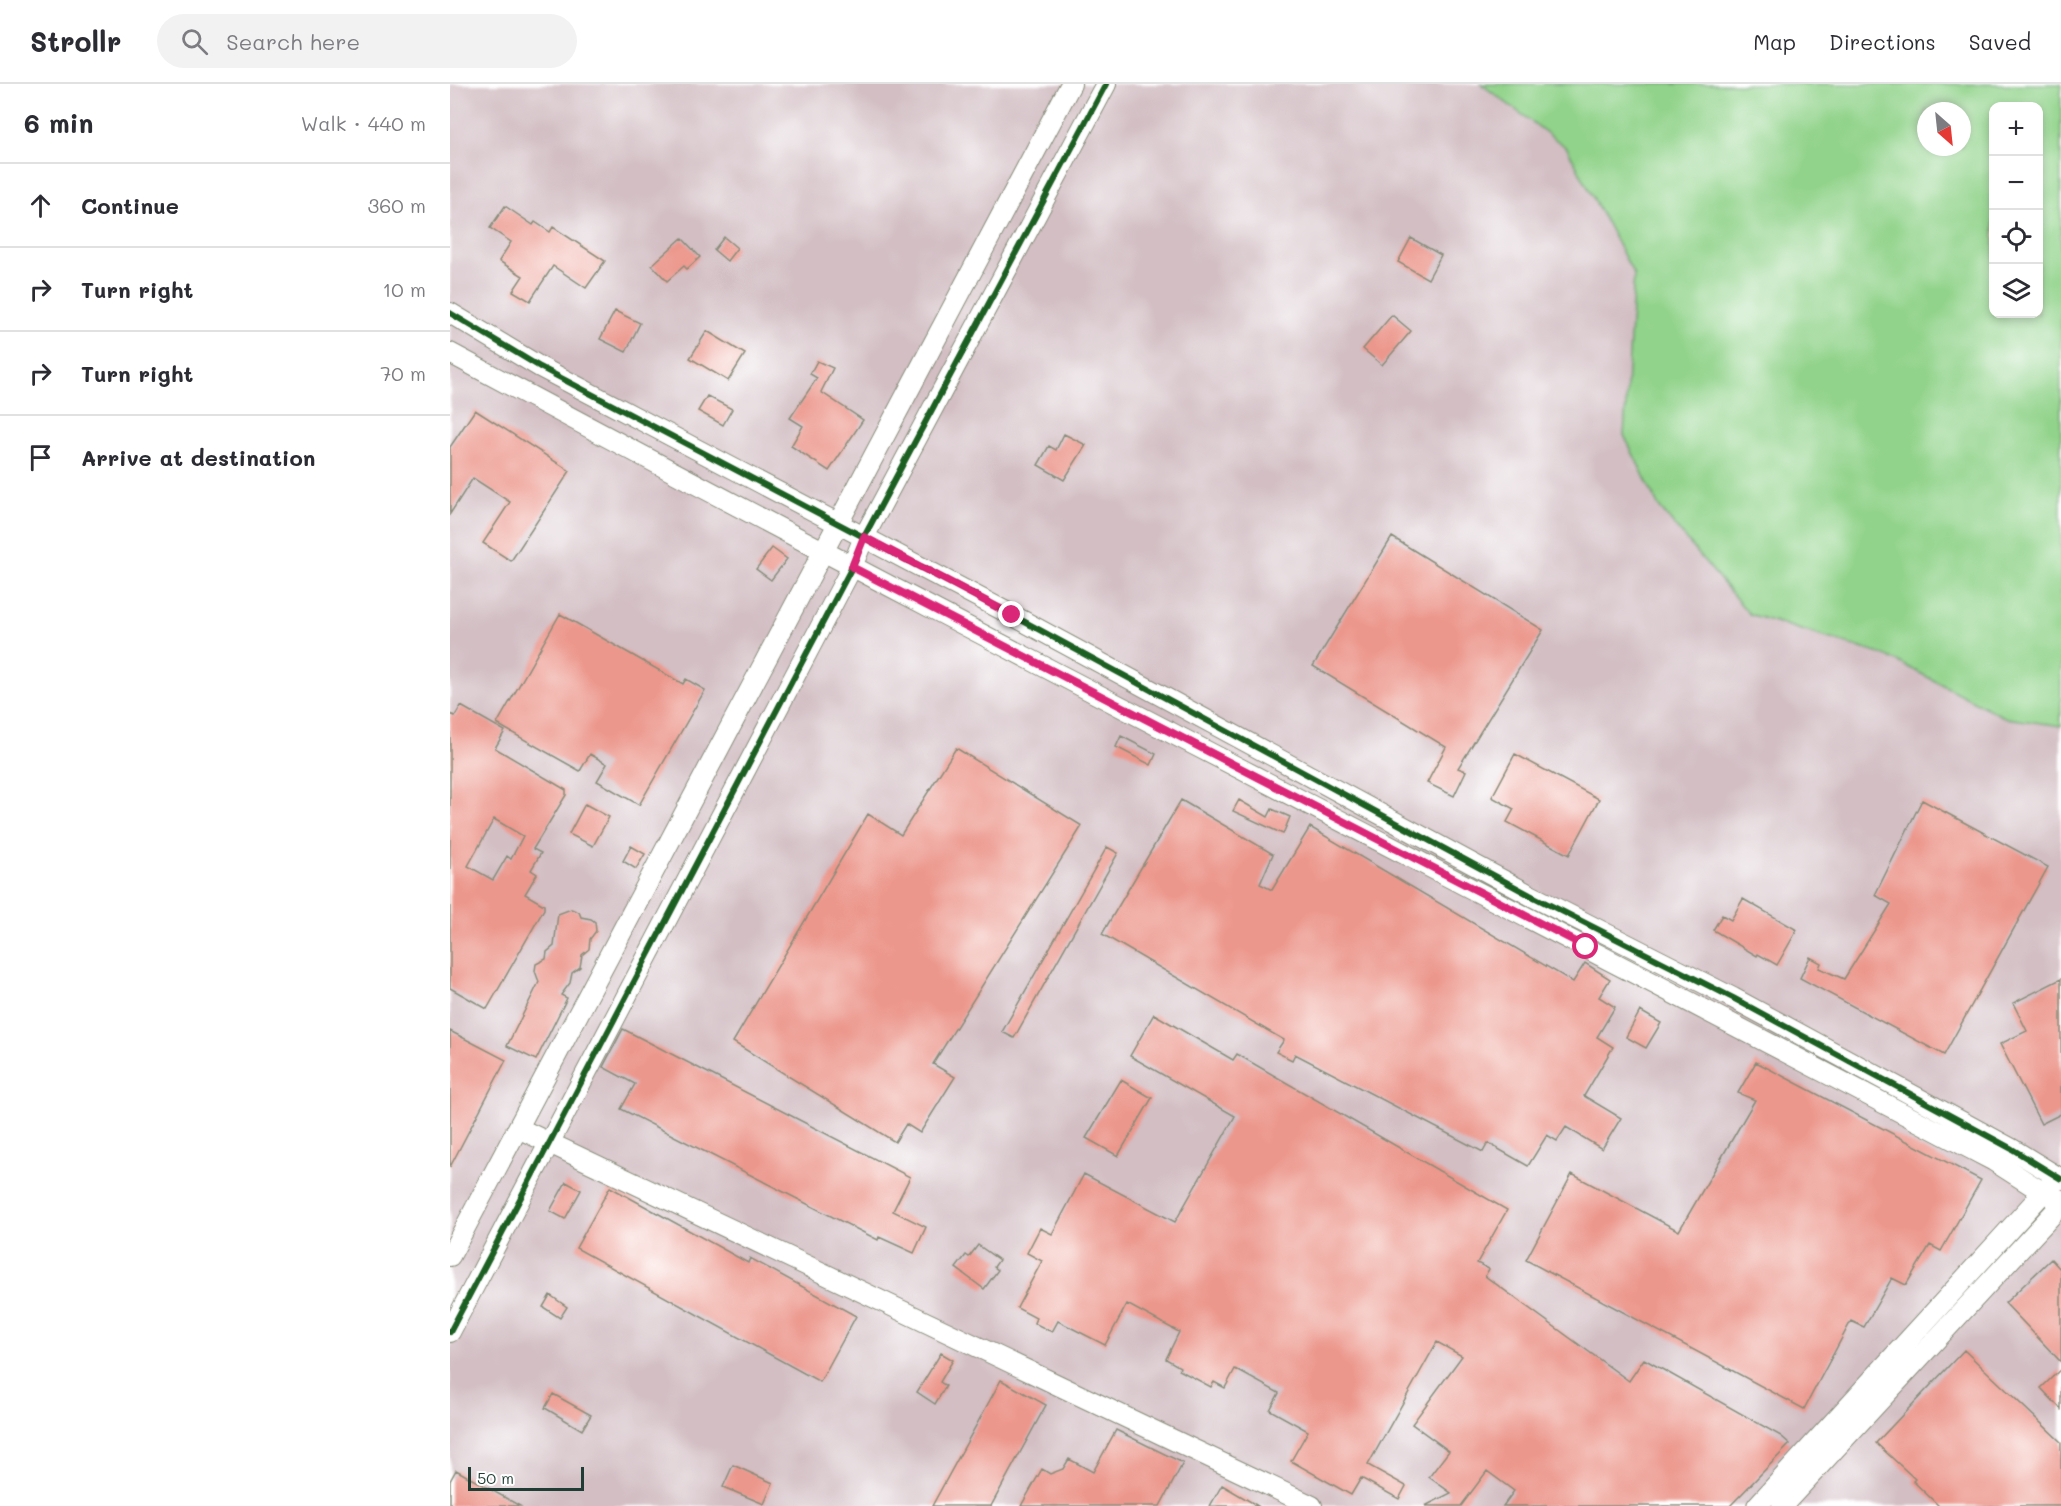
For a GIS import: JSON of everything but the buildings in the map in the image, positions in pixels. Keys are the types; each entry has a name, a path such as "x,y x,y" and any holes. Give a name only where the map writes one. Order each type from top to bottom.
{"street":[{"path":"450,1256 1071,84"},
{"path":"450,1332 852,567 864,537 1106,84"},
{"path":"450,312 540,367 864,537 1530,895 1733,998 2060,1176 2055,1199 1782,1506"},
{"path":"450,353 852,567 1848,1084 1994,1161 2055,1199"},
{"path":"518,1128 1312,1506"},
{"path":"1757,1506 1944,1299 2055,1199"}],"shaded area":[{"path":"450,84 2061,84 2061,1506 450,1506"}],"green space":[{"path":"1481,84 2061,84 2061,726 2006,718 1887,656 1749,614 1659,507 1624,435 1634,275 1567,148"}],"cycle path":[{"path":"450,1332 852,567 864,537 1106,84"},
{"path":"450,313 540,367 1012,615 1530,895 1733,998 2012,1149 2061,1179"}],"route":[{"path":"1012,615 864,537 852,567 1586,947"}]}
